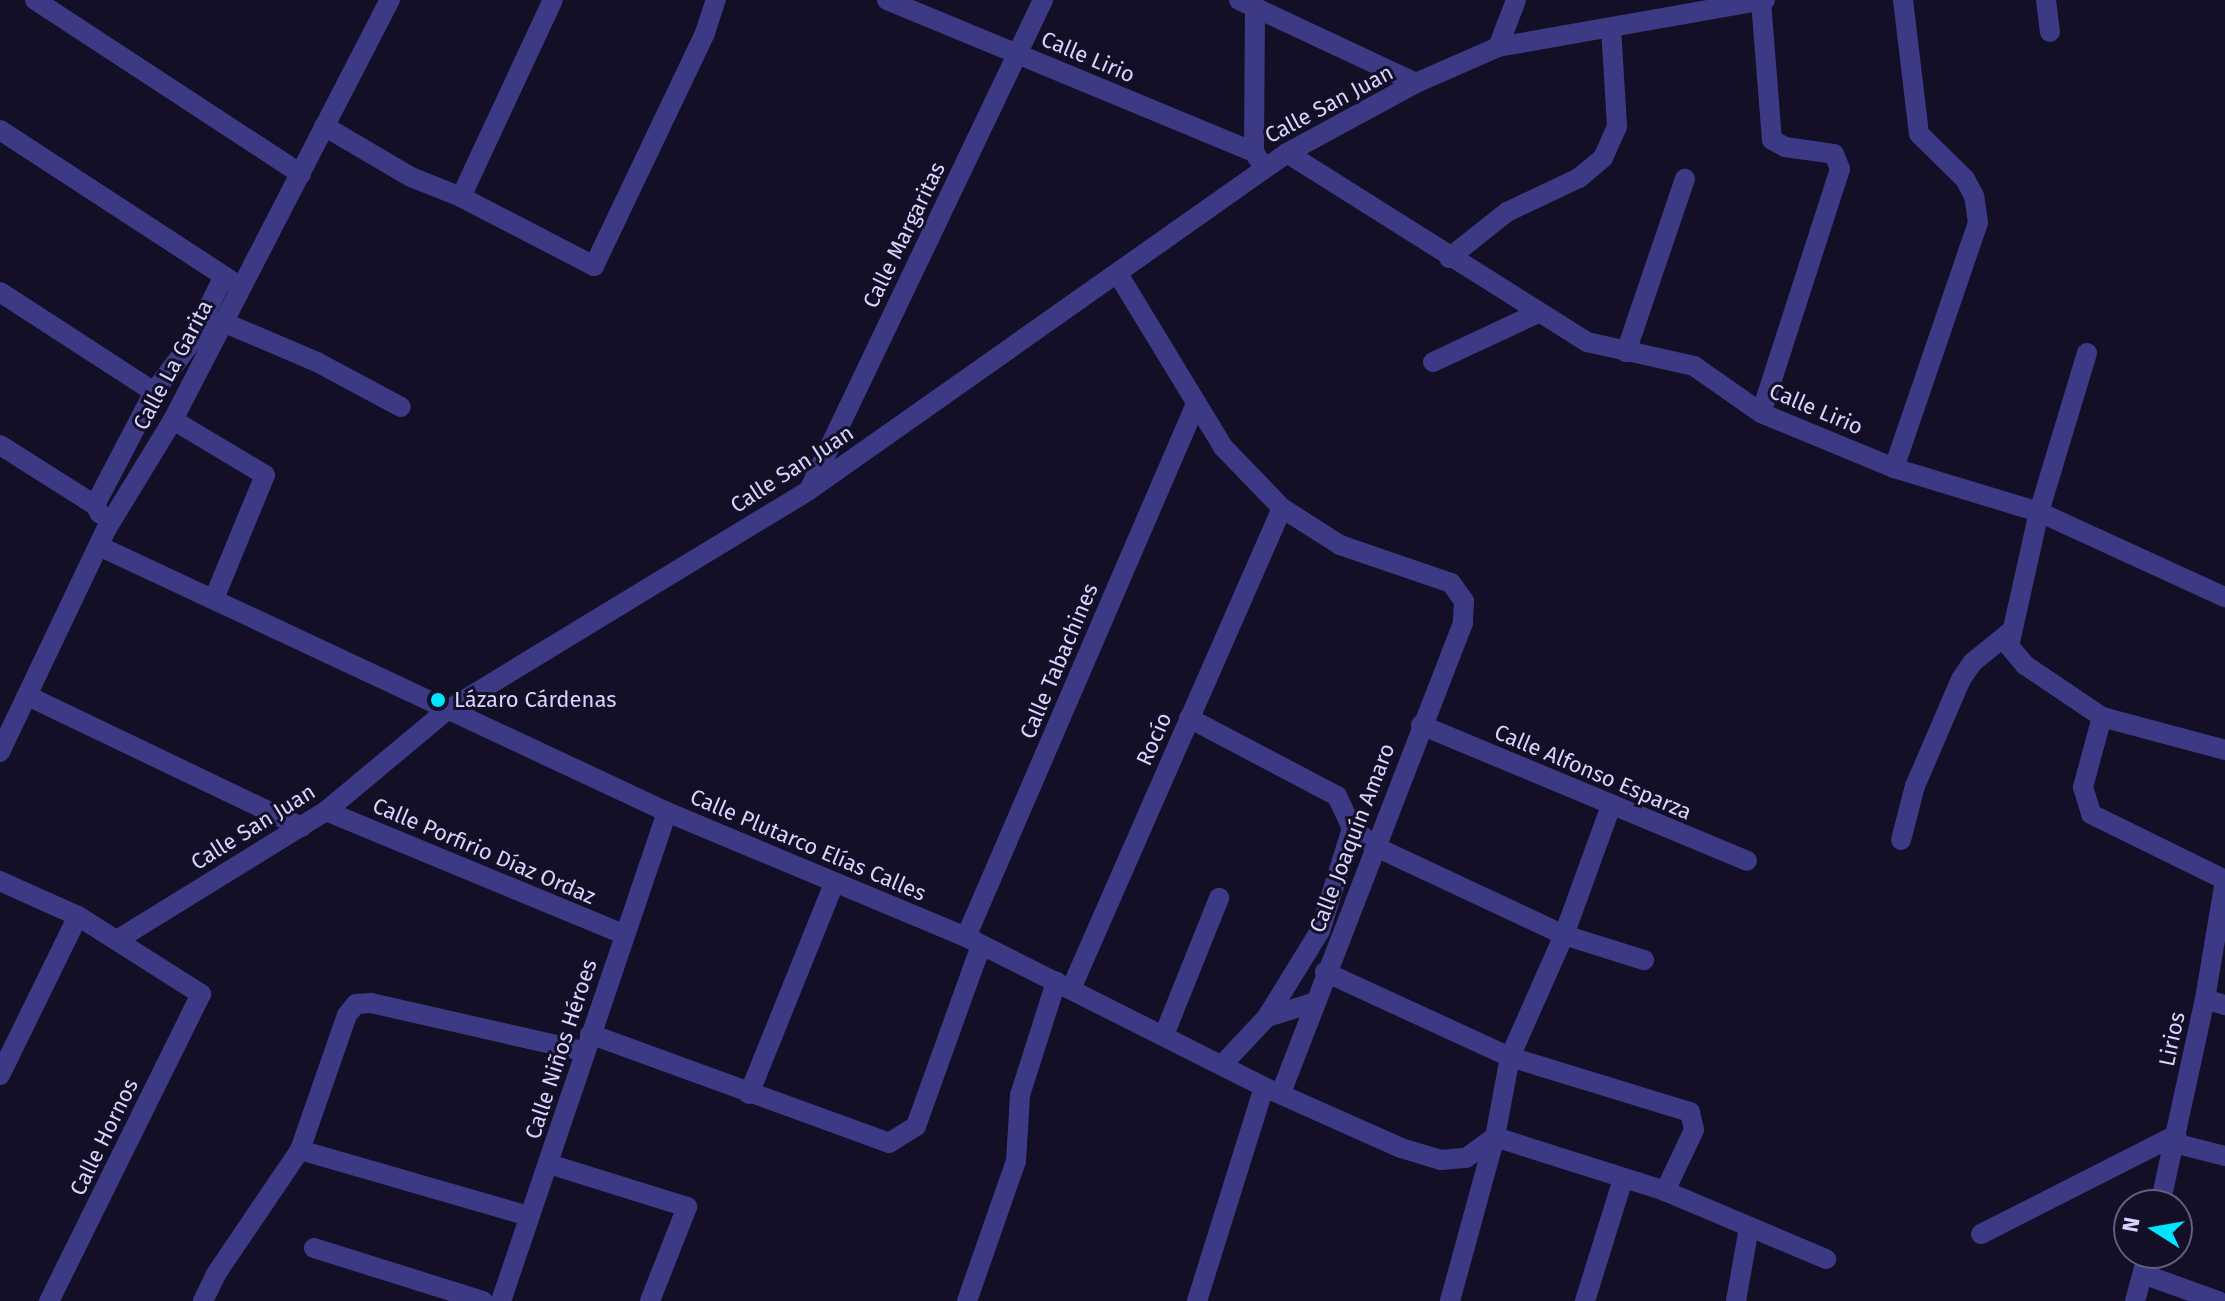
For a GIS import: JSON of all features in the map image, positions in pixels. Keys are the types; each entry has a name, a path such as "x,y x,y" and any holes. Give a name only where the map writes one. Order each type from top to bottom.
{"street":[{"path":"35,0 301,174"},
{"name":"Calle La Garita","path":"95,505 154,392 232,283 301,174 390,0"},
{"path":"461,197 553,0"},
{"path":"324,126 411,177 461,197 594,266 705,33 716,0"},
{"name":"Calle Lirio","path":"887,0 1259,159"},
{"name":"Calle Margaritas","path":"809,490 1043,0"},
{"path":"1498,47 1516,0"},
{"path":"1894,468 1978,209 1965,179 1919,134 1903,0"},
{"path":"2046,0 2050,32"},
{"path":"1761,413 1819,236 1839,159 1772,140 1763,1"},
{"name":"Calle San Juan","path":"117,940 326,811 446,711 809,490 1118,274 1259,159 1287,153 1416,83 1498,47 1763,1"},
{"path":"1259,159 1247,3 1416,83"},
{"path":"1449,258 1497,219 1592,170 1603,158 1617,126 1611,29"},
{"path":"0,130 232,283"},
{"name":"Calle Lirio","path":"1287,153 1449,258 1587,342 1694,366 1761,413 1894,468 2039,512 2225,597"},
{"path":"1626,352 1685,179"},
{"path":"1118,274 1223,447 1282,508"},
{"name":"Calle La Garita","path":"0,752 7,722 30,697 104,538 173,420 223,322 232,283"},
{"path":"0,292 154,392"},
{"path":"1433,362 1538,313"},
{"path":"223,322 317,362 401,407"},
{"path":"2087,353 2039,512 2009,646 2016,657 2102,717 2225,750"},
{"name":"Calle Tabachines","path":"749,1094 878,1142 899,1140 916,1126 974,941 1196,404"},
{"path":"173,420 265,475 214,599"},
{"path":"0,445 95,505 104,538"},
{"name":"Calle Joaquín Amaro","path":"1197,1301 1272,1090 1316,1002 1325,972 1463,623 1464,601 1451,583 1340,545 1282,508"},
{"name":"Rocío","path":"967,1301 1016,1161 1020,1095 1064,986 1189,718 1282,508"},
{"name":"Calle Plutarco Elías Calles","path":"104,538 214,599 446,711 667,812 974,941 1272,1090 1401,1148 1441,1160 1466,1158 1495,1137"},
{"path":"1901,840 1915,786 1961,679 1973,662 2010,632"},
{"path":"30,697 301,827"},
{"path":"2102,717 2083,787 2091,814 2225,881"},
{"path":"1189,718 1337,796 1352,828 1376,847 1564,935 1644,960"},
{"name":"Calle Alfonso Esparza","path":"1421,725 1747,861"},
{"path":"1450,1301 1495,1137 1510,1057 1564,935 1611,806"},
{"name":"Calle Porfirio Díaz Ordaz","path":"326,811 623,934"},
{"name":"Calle Niños Héroes","path":"501,1301 549,1164 586,1042 667,812"},
{"path":"1222,1065 1267,1017 1320,931 1352,828"},
{"path":"0,881 78,916 117,940"},
{"name":"Lirios","path":"2164,1189 2215,1002 2225,881"},
{"path":"203,1301 216,1274 300,1150 347,1015 356,1004 371,1003 586,1042 749,1094 834,884"},
{"path":"1164,1035 1219,898"},
{"path":"0,1075 78,916"},
{"name":"Calle Hornos","path":"49,1301 201,994 117,940"},
{"path":"1325,972 1510,1057 1693,1116 1694,1130 1665,1191"},
{"path":"1267,1017 1316,1002"},
{"path":"1495,1137 1665,1191 1826,1259"},
{"path":"1981,1234 2175,1139 2225,1156"},
{"path":"300,1150 529,1216"},
{"path":"549,1164 687,1207 650,1301"},
{"path":"1585,1301 1623,1179"},
{"path":"1736,1301 1749,1227"},
{"path":"314,1248 483,1301"},
{"path":"2135,1301 2144,1269"},
{"path":"2143,1274 2218,1301"}],"place":[{"name":"Lázaro Cárdenas","path":"438,700"}]}
